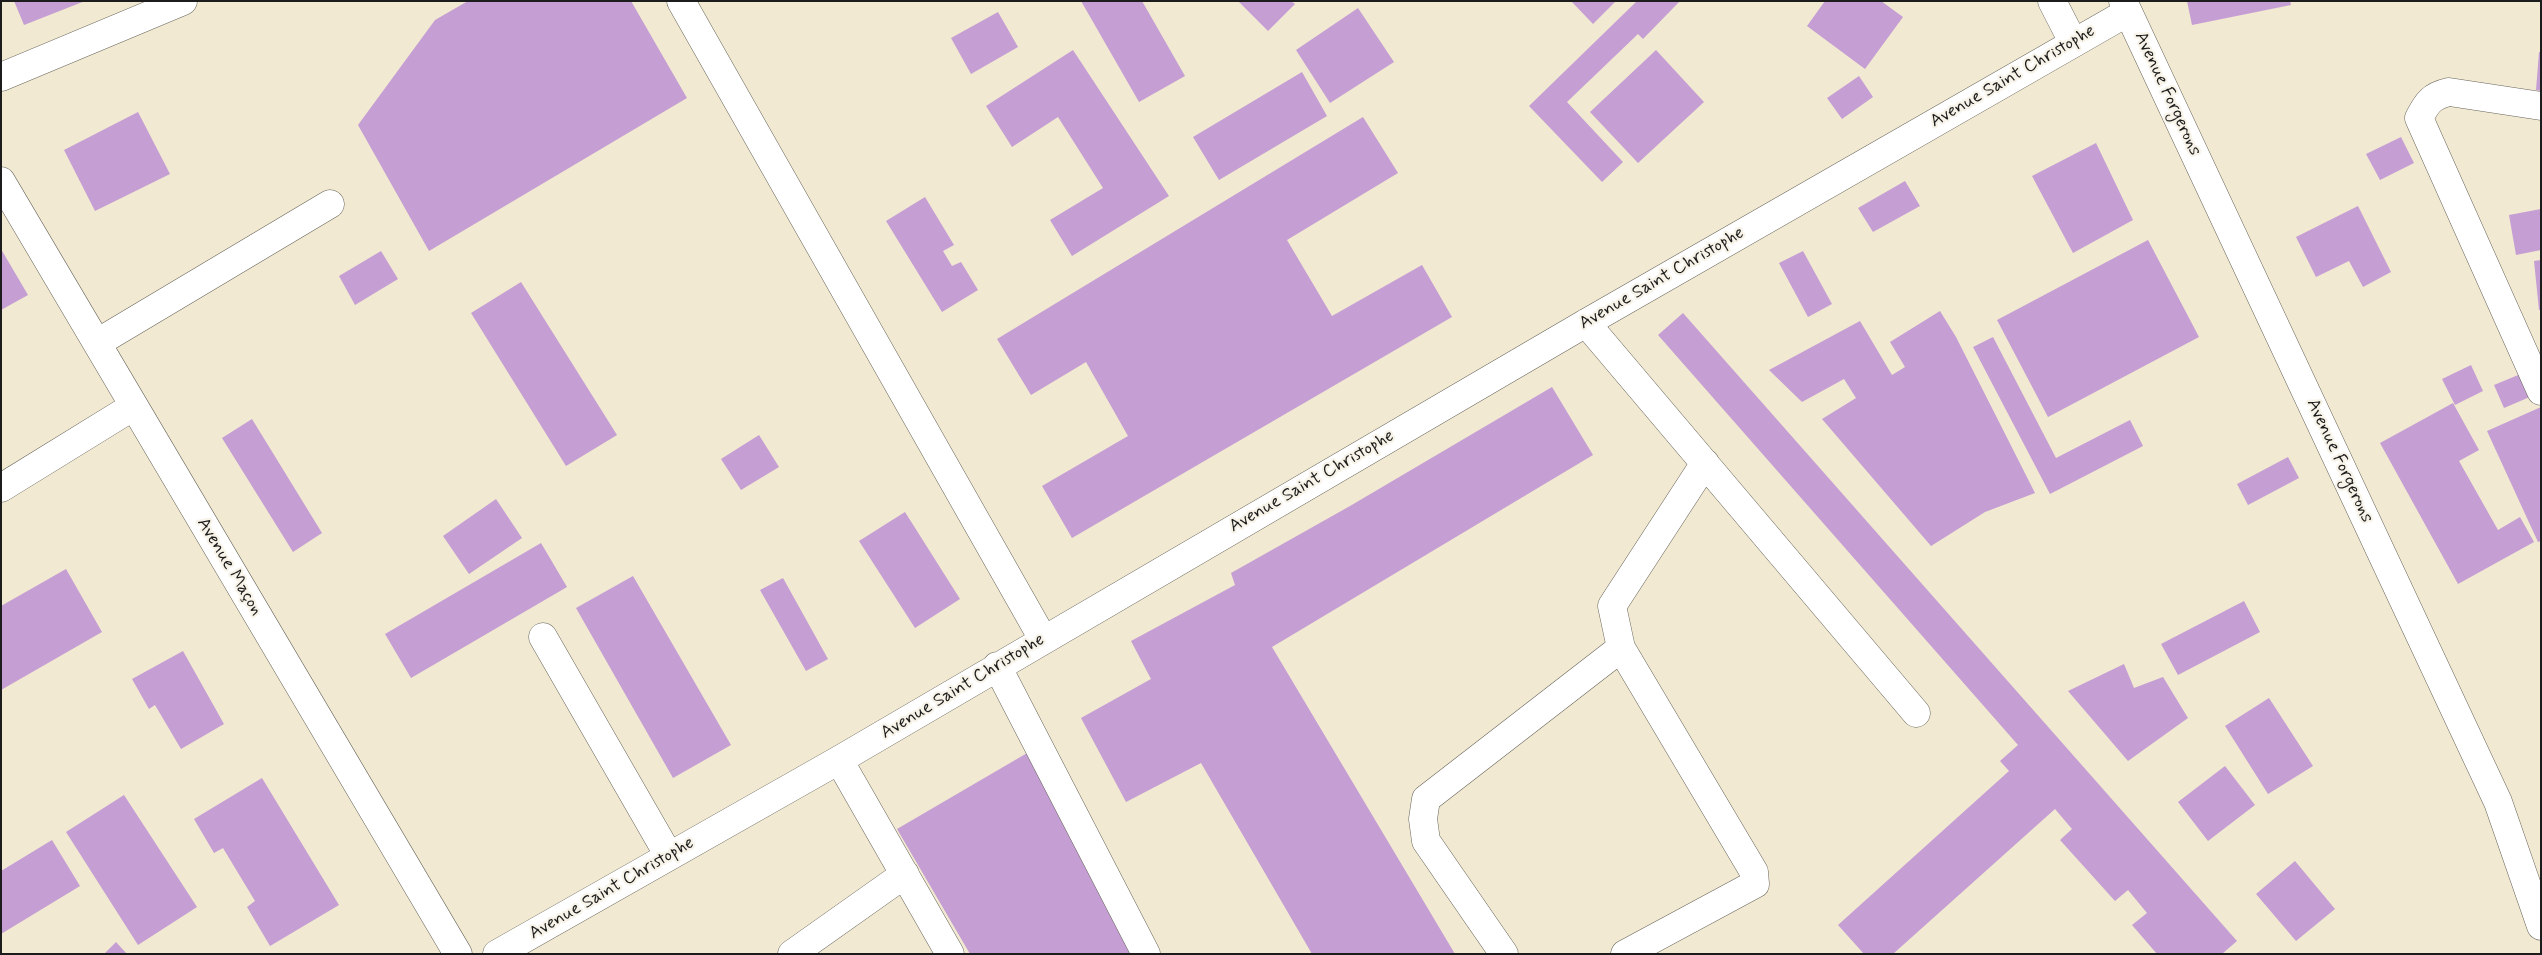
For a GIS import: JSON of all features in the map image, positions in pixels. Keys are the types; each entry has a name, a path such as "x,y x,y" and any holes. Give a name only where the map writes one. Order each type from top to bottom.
{"street":[{"path":"1,77 183,1"},
{"path":"681,1 1042,639"},
{"path":"2052,1 2073,42"},
{"name":"Avenue Saint Christophe","path":"497,954 839,760 1042,639 2073,42 2126,7"},
{"name":"Avenue Forgerons","path":"2126,7 2498,802 2541,926"},
{"path":"2541,106 2449,92 2436,95 2425,106 2419,118 2541,391"},
{"name":"Avenue Maçon","path":"1,181 458,954"},
{"path":"97,343 330,204"},
{"path":"1586,323 1916,713"},
{"path":"1,488 134,406"},
{"path":"1626,954 1755,884 1754,872 1621,648 1612,606 1705,463"},
{"path":"543,637 669,856"},
{"path":"1504,954 1426,841 1423,819 1426,800 1621,648"},
{"path":"997,666 1146,954"},
{"path":"839,760 950,954"},
{"path":"792,954 905,874"}],"building":[{"path":"14,1 85,1 24,25"},
{"path":"468,1 631,1 687,98 429,251 358,125 435,20"},
{"path":"1081,1 1142,1 1185,76 1139,102"},
{"path":"1238,1 1291,1 1295,4 1268,31"},
{"path":"1571,1 1616,1 1593,24"},
{"path":"1637,1 1680,1 1643,39 1638,34 1567,102 1623,162 1602,182 1529,106"},
{"path":"1825,1 1881,1 1903,17 1865,69 1807,26"},
{"path":"2187,1 2290,1 2291,5 2192,25"},
{"path":"1358,8 1394,62 1330,103 1296,50"},
{"path":"998,12 1018,47 971,74 951,38"},
{"path":"1073,50 1169,196 1072,256 1050,220 1103,188 1058,117 1012,147 986,106"},
{"path":"1656,50 1704,102 1638,163 1590,112"},
{"path":"2539,52 2541,52 2541,91 2536,90"},
{"path":"1302,72 1327,116 1219,180 1193,137"},
{"path":"1859,76 1873,97 1842,119 1827,98"},
{"path":"138,112 170,174 95,211 64,150"},
{"path":"1363,117 1398,173 1287,240 1332,316 1422,265 1452,317 1072,538 1042,486 1128,436 1086,362 1031,395 997,339"},
{"path":"2401,137 2414,163 2380,180 2366,154"},
{"path":"2096,143 2133,220 2073,253 2032,176"},
{"path":"1905,181 1920,206 1873,232 1858,208"},
{"path":"925,197 954,245 943,251 952,266 961,262 978,290 942,312 886,221"},
{"path":"2358,206 2391,272 2363,287 2349,261 2316,277 2296,237"},
{"path":"2541,209 2541,250 2516,255 2509,215"},
{"path":"2148,240 2199,337 2048,417 1997,320"},
{"path":"1,249 28,295 1,310"},
{"path":"381,251 398,279 355,305 339,276"},
{"path":"1803,251 1832,304 1808,317 1779,263"},
{"path":"2541,260 2541,310 2539,310 2534,261"},
{"path":"521,282 617,435 566,466 471,313"},
{"path":"1940,311 1956,337 2035,493 1985,512 1931,546 1822,419 1856,398 1844,379 1802,402 1769,370 1860,321 1892,375 1905,367 1890,342"},
{"path":"1683,313 2237,941 2222,954 2157,954 2132,925 2147,913 2128,890 2115,901 2060,840 2072,829 2055,809 1893,954 1864,954 1838,925 2009,771 2000,761 2018,745 1658,335"},
{"path":"1993,337 2056,458 2130,420 2143,446 2050,494 1973,347"},
{"path":"2471,365 2483,391 2455,405 2442,379"},
{"path":"2523,373 2532,396 2504,408 2494,385"},
{"path":"1552,387 1593,455 1272,647 1455,954 1312,954 1201,763 1126,802 1081,718 1151,679 1131,641 1235,585 1231,573 1350,506"},
{"path":"2453,403 2479,450 2459,461 2498,530 2520,517 2534,542 2458,584 2380,443"},
{"path":"2541,407 2541,541 2538,542 2487,431"},
{"path":"252,419 322,533 293,552 222,438"},
{"path":"759,435 779,467 741,490 721,459"},
{"path":"2288,457 2299,478 2248,505 2237,484"},
{"path":"496,499 522,538 469,574 443,536"},
{"path":"905,512 960,599 915,628 859,541"},
{"path":"541,543 567,587 411,678 385,634"},
{"path":"66,569 102,632 1,690 1,606"},
{"path":"633,576 731,745 673,778 576,608"},
{"path":"783,578 828,659 806,671 760,590"},
{"path":"2244,601 2260,632 2178,675 2161,644"},
{"path":"183,651 224,724 181,749 155,705 149,709 132,679"},
{"path":"2124,664 2134,688 2163,677 2188,718 2128,761 2068,691"},
{"path":"2269,698 2313,766 2268,794 2225,726"},
{"path":"1034,749 1145,954 970,954 897,829"},
{"path":"2225,766 2255,805 2208,841 2178,802"},
{"path":"262,778 339,905 270,946 247,907 255,901 223,848 214,853 194,819"},
{"path":"124,795 197,907 138,945 66,832"},
{"path":"52,840 80,886 1,934 1,871"},
{"path":"2295,861 2335,909 2296,941 2256,894"},
{"path":"116,942 127,954 104,954"}]}
